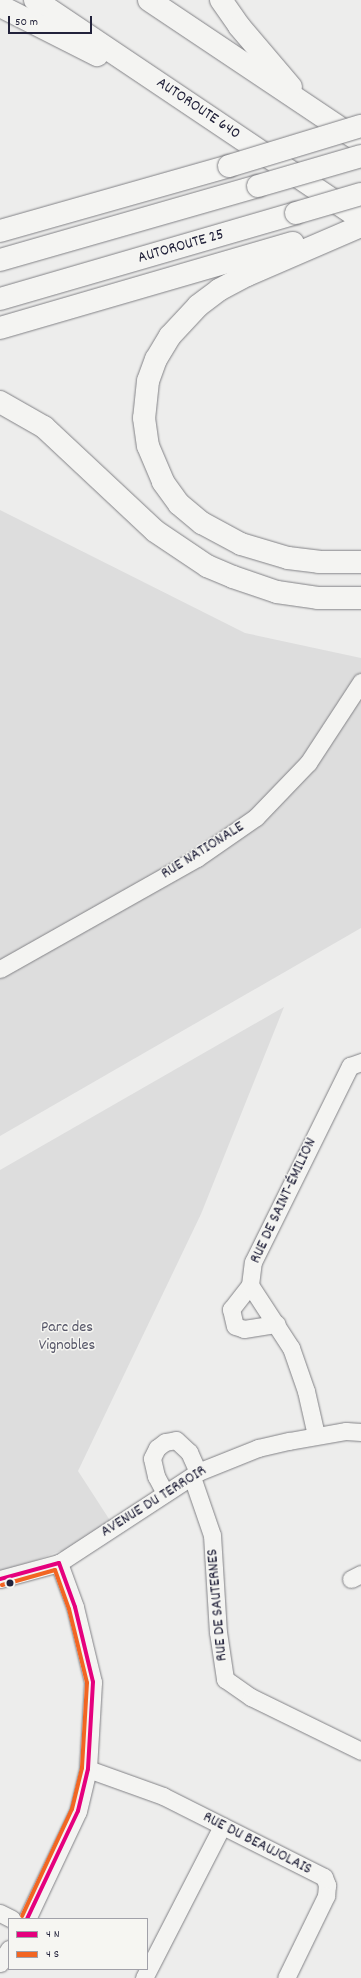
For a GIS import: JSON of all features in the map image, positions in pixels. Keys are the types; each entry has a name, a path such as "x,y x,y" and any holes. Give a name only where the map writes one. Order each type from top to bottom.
{"highway":[{"name":"AUTOROUTE 640","path":"35,0 361,219"},
{"path":"149,0 361,142"},
{"path":"221,0 239,26 306,105"},
{"path":"0,6 58,36 161,84"},
{"path":"336,133 361,122"},
{"path":"0,231 229,166 361,126"},
{"path":"0,260 361,156"},
{"name":"AUTOROUTE 25","path":"0,299 361,194"},
{"path":"0,224 40,220"},
{"path":"361,225 329,237 232,283 208,298 187,316 170,336 151,371 146,392 144,418 148,446 163,482 179,504 202,523 241,544 288,558 319,562 361,562"},
{"path":"0,328 329,237"},
{"path":"0,402 23,413 53,435 155,531 207,566 240,580 277,592 318,598 361,598"}],"street":[{"name":"RUE NATIONALE","path":"0,969 197,858 256,817 308,763 361,682"},
{"name":"RUE DE SAINT-ÉMILION","path":"316,1435 306,1391 291,1348 277,1324 250,1285 253,1262 350,1066 361,1062"},
{"path":"250,1285 231,1309 231,1318 235,1326 244,1329 277,1324"},
{"name":"AVENUE DU TERROIR","path":"0,1579 59,1563 195,1474 258,1448 316,1435 346,1431 361,1432"},
{"path":"165,1493 156,1476 152,1458 157,1448 165,1442 176,1440 189,1452 195,1474"},
{"name":"RUE DE SAUTERNES","path":"195,1474 212,1534 218,1632 225,1679 251,1697 361,1751"},
{"path":"27,1918 78,1811 88,1769 93,1682 76,1607 59,1563"},
{"name":"RUE DU BEAUJOLAIS","path":"88,1769 163,1796 326,1880 326,1896 286,1978"},
{"path":"144,1978 222,1826"},
{"path":"0,1913 10,1918"},
{"path":"0,1963 8,1951"}],"shaded area":[{"path":"0,510 245,633 361,658 361,928 0,1136"},
{"path":"284,1007 201,1214 78,1471 111,1522 66,1557 60,1551 0,1574 0,1170"}],"transit line":[{"path":"0,1579 59,1563 75,1607 93,1682 88,1769 78,1811 27,1918"},
{"path":"2,1585 55,1570 69,1609 87,1683 82,1768 72,1809 22,1916"}],"park label":[{"name":"Parc des Vignobles","path":"67,1337"}]}
